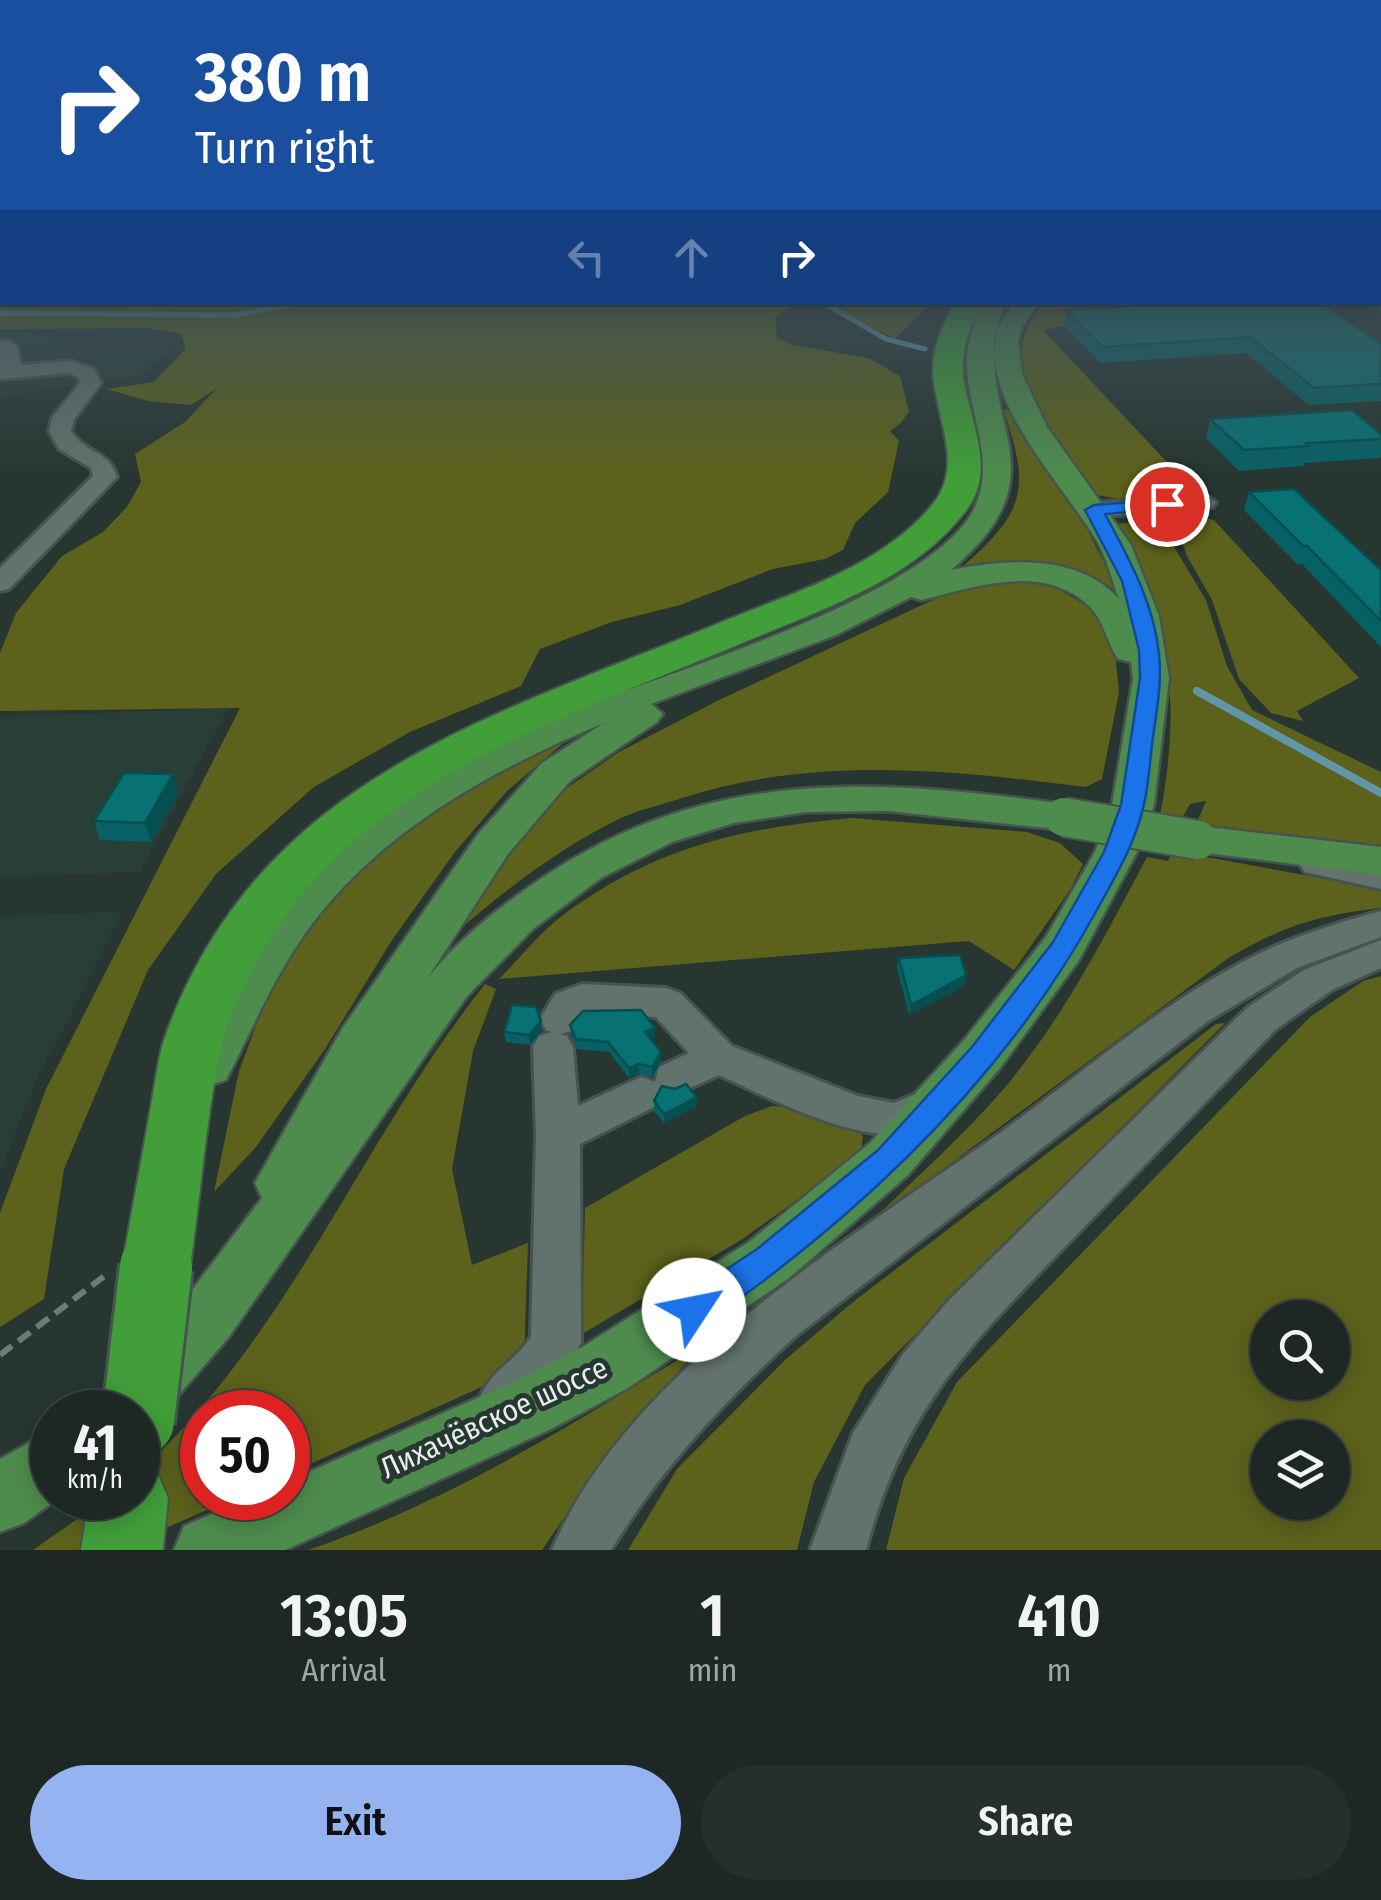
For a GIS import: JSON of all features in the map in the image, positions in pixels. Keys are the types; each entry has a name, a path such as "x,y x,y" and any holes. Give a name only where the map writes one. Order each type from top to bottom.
{"highway":[{"path":"137,1390 132,1270 174,1143 193,1042 211,995 268,898 338,824 454,749 856,580 932,532 948,514 966,477 948,357 954,332"},
{"path":"122,1550 125,1520"}],"main road":[{"path":"840,620 966,542 992,507 1000,488 1000,452 976,358 982,332"},
{"name":"Лихачёвское шоссе","path":"208,1550 528,1407 606,1367 769,1260 888,1159 953,1088 1063,948 1116,852 1133,805 1150,678 1142,616 1132,581 1094,510 1034,428 1009,374 1008,332"},
{"path":"174,1143 236,1006 298,910 374,836 444,786 522,744 607,707 965,574 1026,571 1062,579 1091,592 1121,618 1146,718"},
{"path":"207,1318 360,1042 457,894 525,804 556,772 622,726 784,643"},
{"path":"142,1390 207,1318 450,984 520,912 595,860 688,821 810,797 930,799 1201,840 1381,860"},
{"path":"0,1499 30,1478"}],"street":[{"path":"0,347 7,346 6,372 71,367 87,373 90,383 63,418 60,431 67,444 102,465 105,477 0,583"},
{"path":"1094,510 1204,502"},
{"path":"1201,840 1381,876"},
{"path":"580,1550 616,1492 690,1402 810,1297 1228,989 1307,944 1381,924"},
{"path":"838,1550 858,1475 887,1415 922,1365 966,1316 1262,1018 1295,991 1336,968 1381,954"},
{"path":"423,1451 518,1388 539,1369 556,1343 556,1033 569,1004 582,998 666,1003 718,1057 865,1115 893,1120 916,1114 953,1088"},
{"path":"558,1135 718,1057"}],"path":[{"path":"0,1355 132,1270"}],"shaded area":[{"path":"0,332 172,345 142,375 0,397"},
{"path":"228,708 140,872 0,877 0,717"},
{"path":"123,911 34,1085 0,1172 0,917"}],"green space":[{"path":"176,332 776,332 777,338 793,345 868,358 900,376 909,411 890,431 899,441 888,492 855,523 843,550 825,559 773,569 680,605 612,622 540,649 521,686 410,732 314,787 216,874 148,970 64,1169 44,1299 0,1327 0,1213 46,1089 240,708 0,711 0,653 16,613 62,556 103,532 127,507 141,482 135,454 185,422 217,388 191,405 148,401 107,389 154,382 186,348 180,333"},
{"path":"882,332 902,332 895,339"},
{"path":"1026,332 1045,332 1197,494 1118,499 1093,494 1061,451 1032,401 1022,350"},
{"path":"1003,409 1007,409 1081,517 1119,592 1081,575 1043,565 1003,562 962,567 1000,530 1017,496 1017,459"},
{"path":"1199,517 1214,520 1359,678 1297,711 1303,721 1271,713 1239,679 1212,600 1186,554 1179,532"},
{"path":"1158,520 1206,600 1227,666 1252,710 1381,772 1381,849 1196,824 1206,801 1190,804 1181,820 1160,816 1170,737 1167,665 1149,596 1115,524"},
{"path":"1022,578 1053,586 1101,614 1115,653 1119,692 1102,779 1086,787 881,770 780,776 729,785 635,812 598,830 533,871 453,935 517,845 564,790 619,752 717,701 954,590"},
{"path":"582,727 507,791 455,852 392,940 325,1049 256,1147 214,1192 239,1071 270,988 315,914 406,824 508,763"},
{"path":"852,818 1027,832 1060,843 1083,864 1070,890 1014,970 969,941 499,979 558,919 627,875 662,858 771,828"},
{"path":"1173,851 1381,889 1381,908 1301,924 1227,959 870,1223 953,1142 1023,1065 1098,948 1147,857 1168,861"},
{"path":"1381,976 1381,1550 886,1550 904,1478 957,1382 1310,1017 1363,981"},
{"path":"485,984 496,989 473,1051 452,1169 472,1265 528,1243 524,1358 513,1373 310,1464 310,1390 215,1390 281,1300 441,1045"},
{"path":"1225,1023 865,1385 814,1482 797,1550 628,1550 677,1469 785,1360 853,1302 1216,1024"},
{"path":"772,1106 809,1109 845,1121 863,1136 861,1150 741,1240 582,1334 585,1208 745,1116"},
{"path":"702,1345 615,1443 542,1550 308,1550 411,1509 511,1458"},
{"path":"180,1431 180,1520 184,1520 116,1550 33,1550 76,1520 160,1520 160,1451"}],"building":[{"path":"1088,332 1364,332 1381,344 1381,384 1314,388 1250,337 1103,347"},
{"path":"1352,410 1381,434 1381,439 1244,450 1210,419"},
{"path":"1294,489 1381,570 1381,621 1249,492"},
{"path":"124,773 173,774 145,823 94,821"},
{"path":"960,955 966,975 911,1005 899,958"},
{"path":"512,1005 536,1007 541,1021 529,1035 504,1032"},
{"path":"641,1010 655,1028 645,1032 661,1052 652,1067 639,1064 629,1068 608,1042 576,1039 570,1025 583,1011"},
{"path":"686,1084 697,1097 664,1114 654,1101 662,1086 675,1089"}],"waterway":[{"path":"874,332 925,349"},
{"path":"1197,691 1381,793"}],"route":[{"path":"694,1310 769,1260 888,1159 982,1054 1063,948 1116,852 1133,805 1150,678 1149,650 1132,581 1094,510 1167,504"}]}
